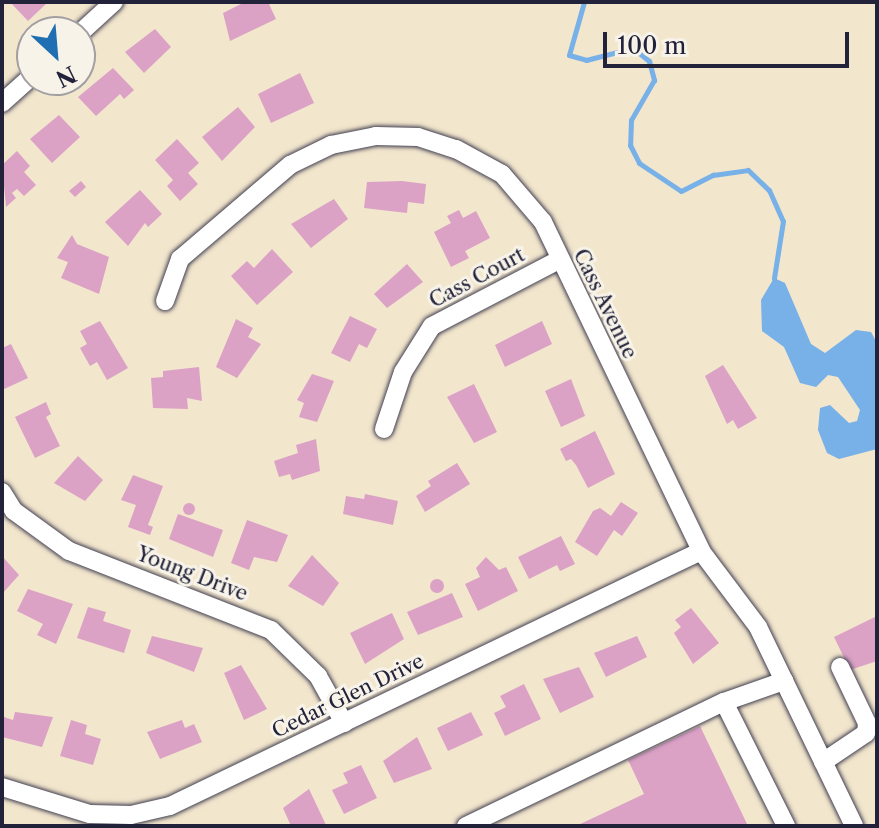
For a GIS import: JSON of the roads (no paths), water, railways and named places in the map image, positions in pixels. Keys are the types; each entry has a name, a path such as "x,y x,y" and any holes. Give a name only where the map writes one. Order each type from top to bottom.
{"street":[{"path":"96,18 114,2"},
{"name":"Cass Avenue","path":"165,301 180,259 290,165 331,145 376,136 438,142 493,168 543,222 701,551 758,627 854,826"},
{"name":"Cass Court","path":"384,429 403,372 432,326 559,260"},
{"name":"Young Drive","path":"2,492 14,511 69,551 271,630 318,676 344,723"},
{"name":"Cedar Glen Drive","path":"2,787 90,814 148,813 344,723 701,551"},
{"path":"823,762 866,733 867,723 840,667"},
{"path":"466,826 724,702 784,681"},
{"path":"724,702 786,826"}],"water":[{"path":"774,278 785,283 811,344 825,353 856,330 871,332 877,343 877,449 839,459 827,453 818,430 820,408 830,405 849,423 857,421 860,410 838,377 828,375 816,387 800,383 784,347 762,331 761,300"}],"waterway":[{"path":"584,2 569,55 586,60 633,48 649,61 654,80 631,120 630,145 639,163 681,191 713,175 748,170 769,190 783,221 774,278"}]}
